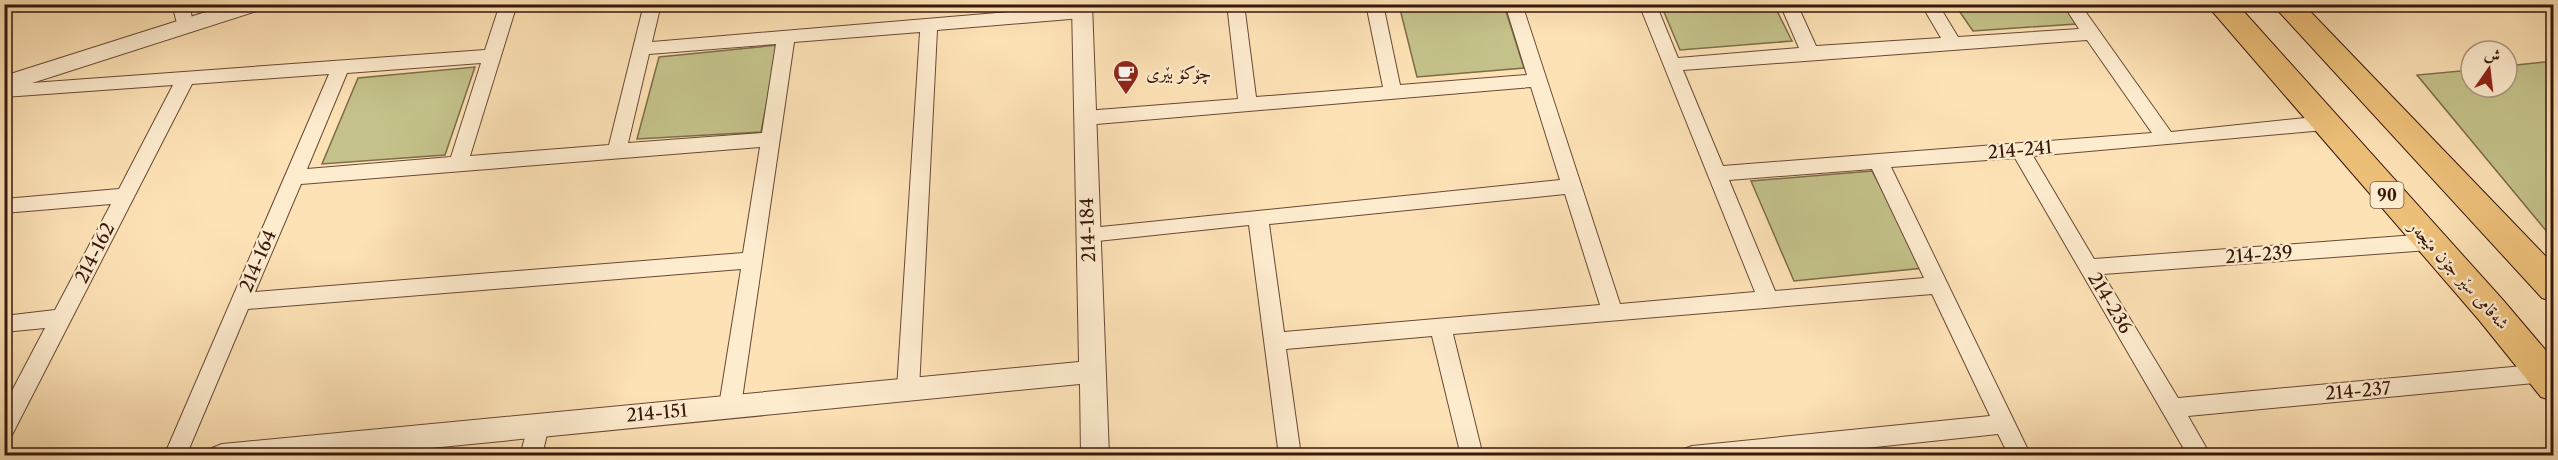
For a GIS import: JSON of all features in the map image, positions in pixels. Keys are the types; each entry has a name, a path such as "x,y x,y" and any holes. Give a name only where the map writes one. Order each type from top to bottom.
{"highway":[{"name":"شەقامی سێر جۆن مێجەر","path":"2220,4 2429,242 2492,310 2549,380"},
{"path":"2286,4 2553,288"}],"street":[{"path":"180,4 185,27"},
{"path":"4,84 256,4"},
{"path":"458,164 509,4"},
{"path":"617,151 653,4"},
{"path":"1235,4 1248,105"},
{"path":"1374,4 1392,92"},
{"path":"1513,4 1613,313"},
{"path":"1647,4 1768,299"},
{"path":"1788,4 1810,53"},
{"path":"1929,4 1953,44"},
{"path":"2071,4 2166,139"},
{"path":"642,49 928,25 1082,8"},
{"name":"214-184","path":"1082,8 1095,456"},
{"path":"908,389 928,25"},
{"path":"1672,65 1810,53 2092,34"},
{"path":"730,406 786,36"},
{"path":"4,91 492,56"},
{"name":"214-164","path":"175,456 341,67"},
{"name":"214-162","path":"4,428 186,78"},
{"path":"1085,118 1539,80"},
{"name":"214-241","path":"1717,174 2166,139 2324,123"},
{"path":"294,177 769,139"},
{"name":"214-236","path":"2020,150 2200,456"},
{"path":"1878,161 2020,456"},
{"path":"1088,234 1572,186"},
{"path":"4,206 125,196"},
{"path":"1258,217 1290,456"},
{"name":"214-239","path":"2090,267 2429,242"},
{"path":"241,301 751,260"},
{"path":"1275,341 1441,329 1937,285"},
{"path":"4,324 62,318"},
{"path":"1441,329 1472,456"},
{"name":"214-151","path":"222,456 322,451 538,425 1092,372"},
{"name":"214-237","path":"2173,408 2549,380"},
{"path":"1692,456 2004,424"},
{"path":"531,456 538,425"}],"shaded area":[{"path":"1399,5 1504,5 1524,68 1417,77"},
{"path":"1661,5 1774,5 1792,41 1680,50"},
{"path":"1955,5 2064,5 2076,24 1973,31"},
{"path":"778,45 761,132 637,139 659,57"},
{"path":"2554,61 2553,239 2417,75 2459,71 2459,99 2519,99 2519,65"},
{"path":"475,67 445,155 322,164 358,78"},
{"path":"1872,171 1924,268 1794,281 1751,181"}],"place":[{"name":"چۆکۆ بێری","path":"1126,96"}]}
